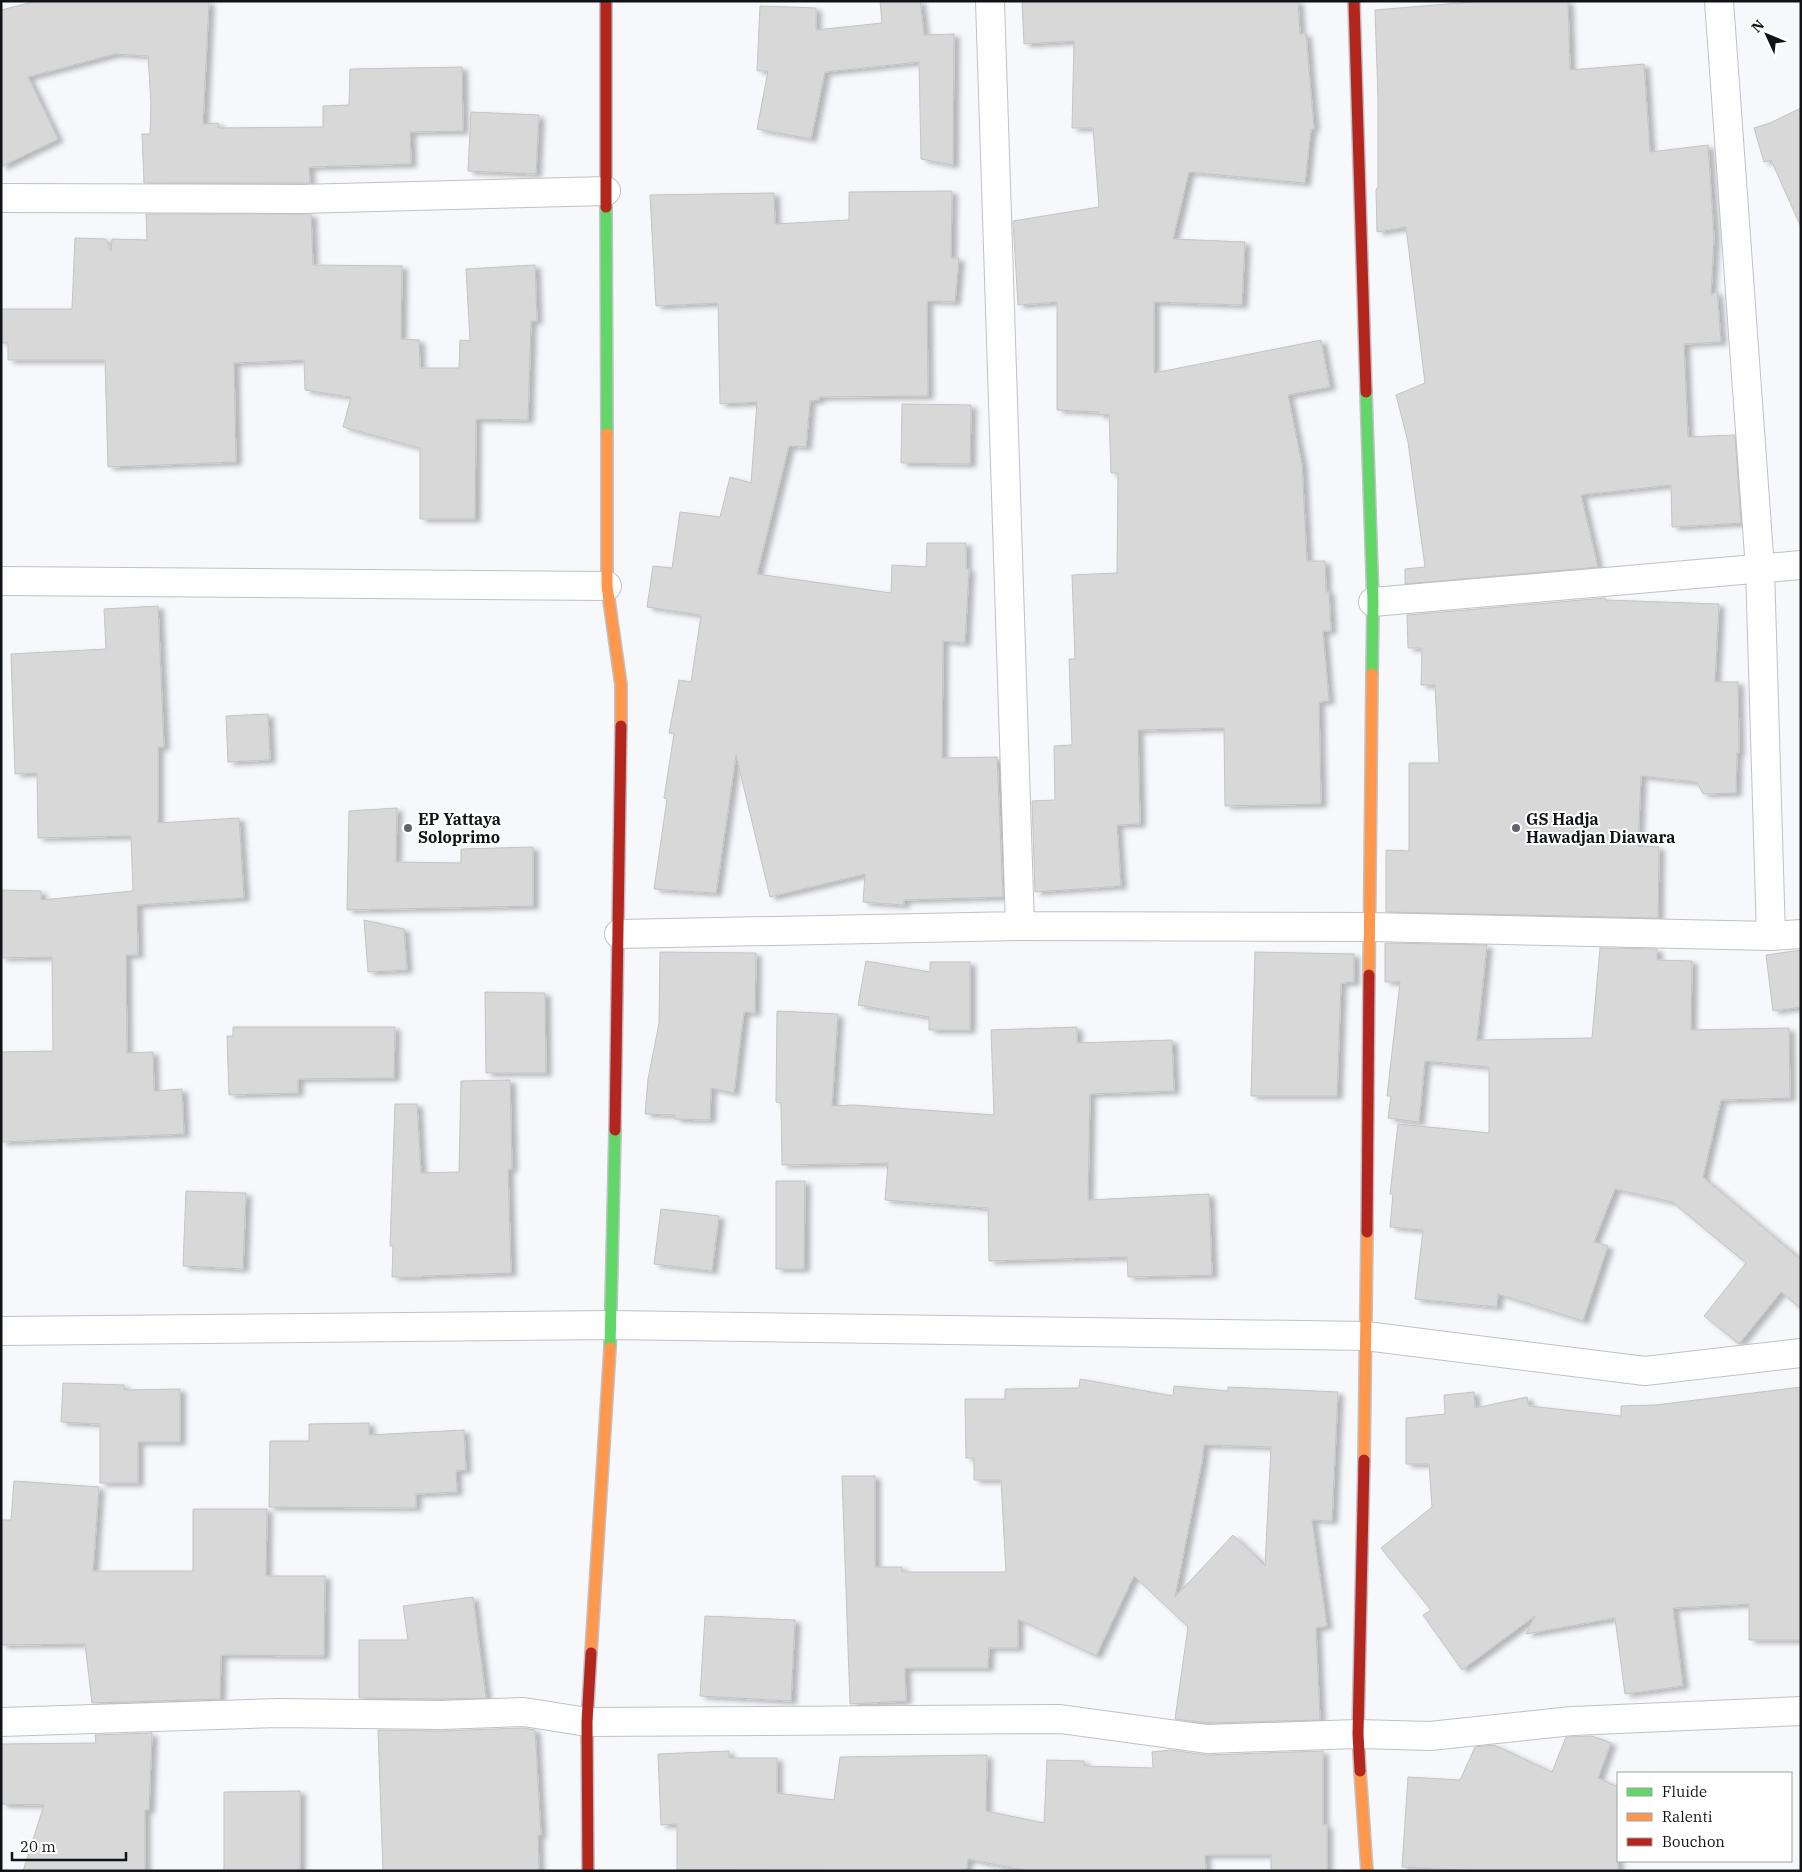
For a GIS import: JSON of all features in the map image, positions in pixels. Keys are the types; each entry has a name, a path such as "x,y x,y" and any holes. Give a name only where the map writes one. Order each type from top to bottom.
{"street":[{"path":"588,1871 588,1722 611,1325 622,685 606,586 606,1"},
{"path":"990,1 1020,926"},
{"path":"1354,1 1373,602 1366,1336 1358,1734 1367,1871"},
{"path":"1719,1 1760,569 1771,936"},
{"path":"1,198 300,199 606,191"},
{"path":"1373,602 1801,565"},
{"path":"1,581 606,586"},
{"path":"619,934 1020,926 1370,927 1771,936 1801,934"},
{"path":"1,1331 611,1325 1366,1336 1645,1371 1801,1353"},
{"path":"1,1722 279,1713 440,1715 524,1712 588,1722 1060,1719 1207,1739 1358,1734 1430,1736 1572,1721 1801,1711"}],"building":[{"path":"37,1 209,1 203,124 218,123 219,128 323,127 323,106 349,105 350,69 462,67 463,131 410,132 411,164 309,167 310,183 144,183 142,134 150,134 151,103 148,56 115,54 28,77 58,139 1,167 1,10"},
{"path":"880,1 920,1 924,35 954,34 953,165 921,159 919,62 825,72 811,139 757,129 768,71 757,71 760,6 816,8 816,30 882,23"},
{"path":"1022,1 1298,1 1300,34 1306,34 1314,129 1311,129 1305,183 1189,172 1173,239 1245,242 1242,305 1154,302 1154,373 1321,340 1330,387 1288,395 1302,465 1307,561 1325,561 1326,592 1329,592 1331,631 1323,631 1329,701 1319,702 1321,804 1225,806 1224,728 1138,730 1140,824 1117,825 1121,886 1035,892 1032,801 1055,800 1054,746 1072,745 1069,659 1075,659 1072,575 1117,573 1118,473 1111,473 1109,414 1099,415 1099,412 1057,410 1057,302 1018,305 1013,221 1099,207 1093,128 1072,128 1074,41 1024,44"},
{"path":"1483,1 1568,1 1570,70 1644,64 1650,152 1708,145 1714,237 1711,295 1717,291 1721,342 1684,344 1688,437 1735,435 1741,523 1672,527 1671,485 1581,495 1598,567 1405,584 1405,569 1425,567 1408,442 1396,395 1425,383 1406,227 1377,232 1378,98 1375,10"},
{"path":"1801,108 1801,227 1771,160 1764,162 1754,128 1770,123"},
{"path":"471,112 539,115 536,174 468,171"},
{"path":"952,191 951,258 959,258 955,302 927,301 928,396 819,397 819,400 810,401 806,447 789,446 757,574 891,593 892,565 926,567 927,543 966,543 966,569 969,569 965,643 943,641 942,758 997,757 1003,897 904,900 904,905 863,902 865,874 770,897 736,755 716,893 654,889 667,799 664,798 674,734 669,733 679,680 691,682 701,615 647,607 653,566 672,568 680,512 720,517 730,477 751,483 757,402 720,404 718,303 656,306 650,195 774,193 775,224 849,220 849,192"},
{"path":"146,214 311,214 313,265 402,266 401,339 419,340 420,368 459,368 460,340 470,341 466,269 535,265 537,321 531,321 528,420 476,419 475,519 420,519 420,448 343,427 351,397 305,390 304,360 234,363 236,462 108,467 105,360 8,360 8,343 1,343 1,309 72,309 75,238 106,239 111,251 112,239 147,240"},
{"path":"902,404 971,405 970,464 901,463"},
{"path":"1605,598 1606,600 1719,604 1715,682 1738,682 1739,753 1737,753 1736,793 1703,794 1697,782 1641,776 1638,846 1659,847 1658,918 1386,912 1386,850 1409,851 1409,763 1439,763 1435,685 1421,685 1422,648 1408,648 1407,615"},
{"path":"158,606 164,747 158,747 158,823 239,818 244,898 137,905 138,955 126,955 127,1053 153,1052 154,1091 182,1089 184,1134 1,1142 1,1052 53,1051 52,957 1,958 1,890 41,891 41,900 133,891 131,836 38,838 37,773 15,774 11,654 106,649 104,609"},
{"path":"268,714 270,760 228,762 226,716"},
{"path":"397,808 396,862 461,863 461,849 533,847 533,906 347,910 349,811"},
{"path":"364,920 404,929 407,970 368,972"},
{"path":"1385,943 1487,945 1477,1040 1592,1038 1600,948 1657,949 1657,960 1692,961 1691,1030 1789,1028 1790,1098 1721,1100 1703,1177 1801,1260 1801,1309 1781,1292 1739,1344 1704,1316 1746,1263 1672,1202 1615,1189 1594,1242 1608,1246 1583,1321 1498,1294 1497,1307 1415,1299 1423,1230 1390,1227 1393,1194 1390,1194 1398,1124 1489,1133 1489,1067 1425,1061 1419,1122 1388,1118 1391,1096 1387,1096 1400,982 1385,982"},
{"path":"1801,950 1801,1007 1773,1011 1766,955"},
{"path":"660,952 756,953 755,1013 744,1012 734,1093 711,1088 710,1120 675,1119 675,1115 645,1114 648,1079 659,1023"},
{"path":"1255,952 1354,954 1354,982 1341,983 1337,1096 1251,1096"},
{"path":"866,961 930,972 930,962 970,962 970,1030 929,1030 929,1017 858,1005"},
{"path":"485,992 545,993 546,1073 486,1073"},
{"path":"777,1011 838,1014 832,1106 853,1105 994,1115 991,1030 1077,1027 1077,1043 1172,1040 1174,1091 1090,1094 1088,1200 1209,1194 1212,1275 1128,1277 1127,1257 989,1261 988,1208 885,1200 888,1163 782,1165 781,1103 776,1102"},
{"path":"233,1027 395,1027 394,1078 298,1079 298,1093 229,1095 227,1036 233,1036"},
{"path":"510,1080 512,1169 508,1169 511,1273 392,1277 393,1246 390,1246 395,1104 417,1104 421,1173 459,1172 461,1081"},
{"path":"776,1181 805,1181 804,1269 776,1269"},
{"path":"186,1191 246,1193 243,1269 183,1266"},
{"path":"661,1209 719,1216 712,1271 654,1264"},
{"path":"1080,1379 1173,1396 1174,1386 1228,1391 1228,1387 1338,1392 1332,1521 1312,1520 1327,1626 1316,1628 1320,1720 1208,1723 1175,1719 1188,1627 1134,1576 1096,1656 1018,1619 1018,1648 989,1648 988,1668 905,1668 906,1701 850,1704 842,1476 875,1476 875,1567 902,1567 902,1572 1006,1572 1001,1480 974,1480 974,1458 966,1458 965,1399 1005,1399 1005,1389 1079,1388","holes":["1204,1445 1271,1447 1265,1566 1233,1535 1175,1597"]},
{"path":"63,1383 124,1385 124,1390 180,1389 180,1442 138,1442 138,1483 100,1483 100,1424 61,1422"},
{"path":"1801,1387 1801,1640 1749,1640 1749,1604 1673,1608 1683,1686 1625,1694 1615,1618 1526,1634 1535,1616 1462,1670 1423,1615 1431,1610 1381,1548 1432,1507 1429,1464 1406,1464 1406,1418 1445,1414 1444,1395 1474,1392 1475,1408 1527,1397 1529,1406 1621,1416 1621,1406 1656,1405"},
{"path":"369,1423 369,1435 464,1430 466,1470 456,1471 457,1492 416,1494 416,1508 269,1507 270,1441 309,1441 309,1424"},
{"path":"14,1481 99,1487 93,1571 193,1571 193,1509 267,1509 266,1576 325,1576 324,1656 221,1655 220,1699 92,1703 85,1644 1,1645 1,1520 11,1520"},
{"path":"473,1597 486,1698 359,1698 359,1640 408,1640 403,1606"},
{"path":"705,1616 795,1620 791,1701 700,1696"},
{"path":"523,1728 535,1730 541,1835 538,1835 539,1871 383,1871 378,1730 440,1731"},
{"path":"152,1733 149,1810 145,1810 145,1871 23,1871 44,1805 1,1804 1,1744 96,1743 95,1735"},
{"path":"1592,1736 1611,1743 1598,1778 1617,1787 1618,1871 1474,1871 1402,1867 1408,1777 1460,1780 1475,1747 1494,1745 1552,1772 1566,1737"},
{"path":"1170,1750 1207,1755 1323,1751 1323,1825 1327,1825 1327,1871 1271,1871 1271,1855 1205,1855 1206,1871 1027,1871 968,1859 966,1871 677,1870 677,1824 661,1825 658,1754 729,1751 729,1758 777,1758 777,1793 834,1800 840,1757 987,1755 986,1811 1044,1823 1047,1760 1084,1761 1084,1766 1153,1768 1152,1752"},
{"path":"300,1791 300,1871 224,1871 224,1792"}],"traffic: fast":[{"path":"606,207 607,434"},
{"path":"1366,392 1373,602 1372,674"},
{"path":"610,1348 615,1130"}],"traffic: slow":[{"path":"607,434 607,586 621,685 621,726"},
{"path":"1369,975 1372,674"},
{"path":"1364,1460 1367,1232"},
{"path":"591,1653 610,1348"},
{"path":"1360,1771 1367,1871"}],"traffic: jam":[{"path":"606,1 606,207"},
{"path":"1354,1 1366,392"},
{"path":"615,1130 621,726"},
{"path":"1367,1232 1369,975"},
{"path":"1360,1771 1358,1734 1364,1460"},
{"path":"588,1871 587,1722 591,1653"}],"place":[{"name":"EP Yattaya Soloprimo","path":"408,828"},
{"name":"GS Hadja Hawadjan Diawara","path":"1516,828"}]}
